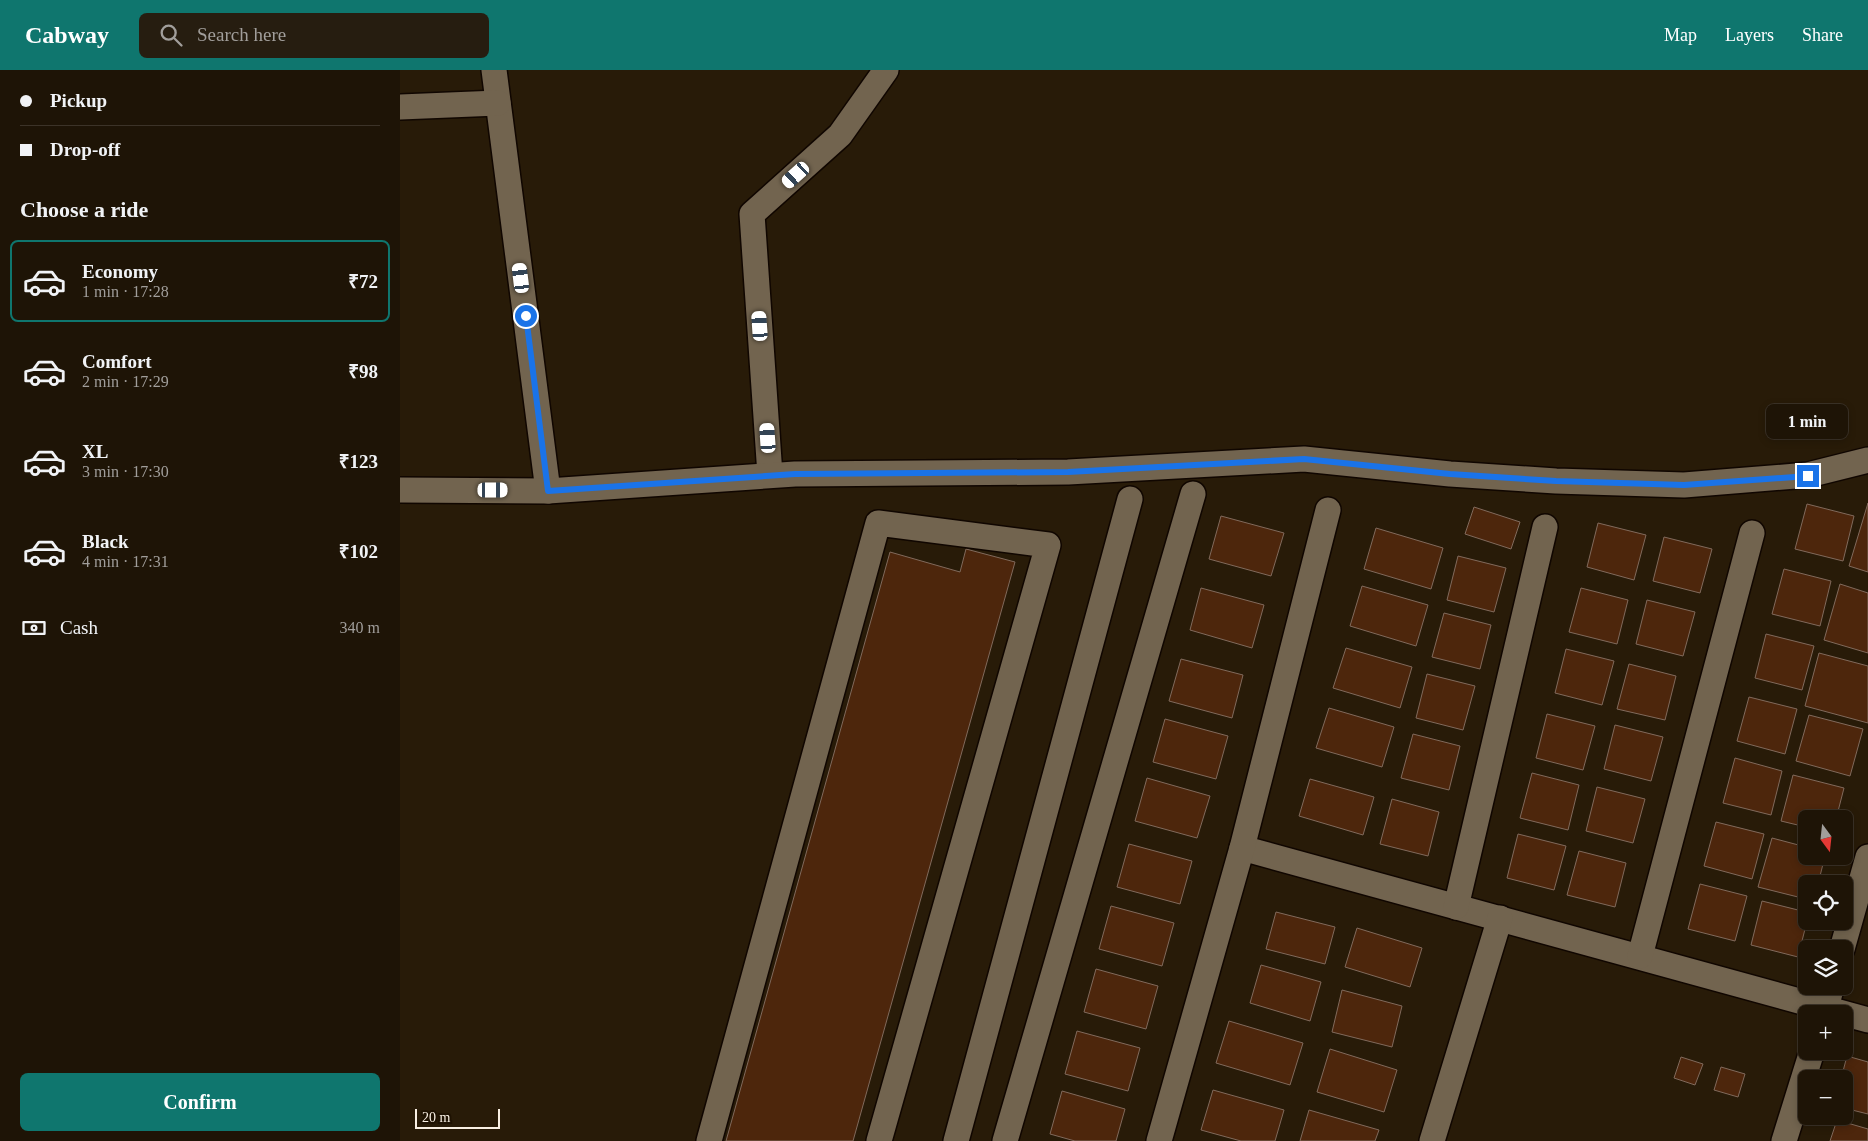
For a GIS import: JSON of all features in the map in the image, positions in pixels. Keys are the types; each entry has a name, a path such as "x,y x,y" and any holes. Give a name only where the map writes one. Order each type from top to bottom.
{"street":[{"path":"494,70 548,491"},
{"path":"770,475 752,214 840,135 886,70"},
{"path":"400,107 498,103"},
{"path":"400,490 548,491 770,475 1068,472 1304,459 1469,475 1556,481 1684,485 1808,476 1868,460"},
{"path":"1005,1141 1193,494"},
{"path":"956,1141 1130,499"},
{"path":"1159,1141 1242,848 1328,510"},
{"path":"709,1141 878,523 1048,545 879,1141"},
{"path":"1456,907 1545,527"},
{"path":"1640,956 1752,534"},
{"path":"1242,848 1640,956 1827,1003 1868,1020"},
{"path":"1845,940 1868,857"},
{"path":"1432,1141 1500,918"},
{"path":"1784,1141 1809,1060"}],"building":[{"path":"1868,503 1868,572 1849,566"},
{"path":"1807,504 1854,516 1843,561 1795,549"},
{"path":"1474,507 1520,522 1511,549 1465,534"},
{"path":"1221,516 1284,533 1271,576 1209,559"},
{"path":"1598,523 1646,535 1634,580 1587,567"},
{"path":"1376,528 1443,548 1431,589 1364,569"},
{"path":"1664,537 1712,549 1700,593 1653,581"},
{"path":"966,549 1015,562 853,1141 726,1141 890,552 960,572"},
{"path":"1458,556 1506,568 1494,612 1447,600"},
{"path":"1784,569 1831,581 1820,626 1772,614"},
{"path":"1840,584 1868,593 1868,653 1824,640"},
{"path":"1362,586 1428,605 1416,646 1350,626"},
{"path":"1201,588 1264,605 1252,648 1190,630"},
{"path":"1581,588 1628,600 1617,644 1569,632"},
{"path":"1647,600 1695,612 1683,656 1636,644"},
{"path":"1444,613 1491,625 1480,669 1432,657"},
{"path":"1766,634 1814,646 1802,690 1755,678"},
{"path":"1346,648 1412,667 1400,708 1333,688"},
{"path":"1566,649 1614,661 1602,705 1555,693"},
{"path":"1819,653 1868,666 1868,723 1805,706"},
{"path":"1181,659 1243,675 1232,718 1169,701"},
{"path":"1629,664 1676,676 1665,720 1617,709"},
{"path":"1427,674 1475,686 1463,730 1416,718"},
{"path":"1749,697 1797,709 1785,754 1737,741"},
{"path":"1329,708 1394,727 1382,767 1316,748"},
{"path":"1547,714 1595,726 1583,770 1536,758"},
{"path":"1809,715 1863,729 1850,776 1796,761"},
{"path":"1165,719 1228,736 1216,779 1153,762"},
{"path":"1615,725 1663,737 1651,781 1604,769"},
{"path":"1413,734 1460,746 1449,790 1401,778"},
{"path":"1735,758 1782,771 1771,815 1723,803"},
{"path":"1532,773 1579,785 1568,830 1520,818"},
{"path":"1793,775 1844,788 1838,810 1798,810 1798,825 1781,821"},
{"path":"1147,778 1210,796 1197,838 1135,821"},
{"path":"1310,779 1374,797 1363,835 1299,816"},
{"path":"1597,787 1645,799 1633,843 1586,831"},
{"path":"1392,799 1439,812 1428,856 1380,844"},
{"path":"1716,822 1764,834 1752,879 1704,866"},
{"path":"1518,834 1566,846 1554,890 1507,878"},
{"path":"1772,838 1798,845 1798,865 1823,865 1820,875 1798,875 1798,897 1758,887"},
{"path":"1129,844 1192,861 1180,904 1117,887"},
{"path":"1579,851 1626,863 1615,907 1567,895"},
{"path":"1700,884 1747,896 1735,941 1688,929"},
{"path":"1762,901 1798,910 1798,930 1805,930 1802,940 1798,940 1798,957 1751,945"},
{"path":"1111,906 1174,923 1162,966 1099,949"},
{"path":"1276,912 1335,927 1325,964 1266,949"},
{"path":"1357,928 1422,948 1410,987 1345,967"},
{"path":"1261,965 1321,982 1310,1021 1250,1003"},
{"path":"1096,969 1158,986 1146,1029 1084,1012"},
{"path":"1342,990 1402,1006 1392,1047 1332,1032"},
{"path":"1229,1021 1303,1043 1290,1085 1216,1063"},
{"path":"1077,1031 1140,1048 1128,1091 1065,1074"},
{"path":"1330,1049 1397,1070 1384,1112 1317,1092"},
{"path":"1681,1057 1703,1064 1695,1085 1674,1078"},
{"path":"1853,1058 1868,1062 1868,1114 1853,1110 1853,1070 1843,1070 1846,1060 1853,1060"},
{"path":"1721,1067 1745,1074 1738,1097 1714,1090"},
{"path":"1213,1090 1284,1110 1275,1141 1241,1141 1201,1130"},
{"path":"1062,1091 1125,1109 1116,1141 1075,1141 1050,1134"},
{"path":"1309,1110 1379,1130 1375,1141 1300,1141"},
{"path":"1835,1125 1853,1125 1868,1129 1868,1141 1830,1141"}],"route":[{"path":"526,316 548,491 795,474 1068,472 1304,459 1450,474 1556,481 1684,485 1808,476"}]}
